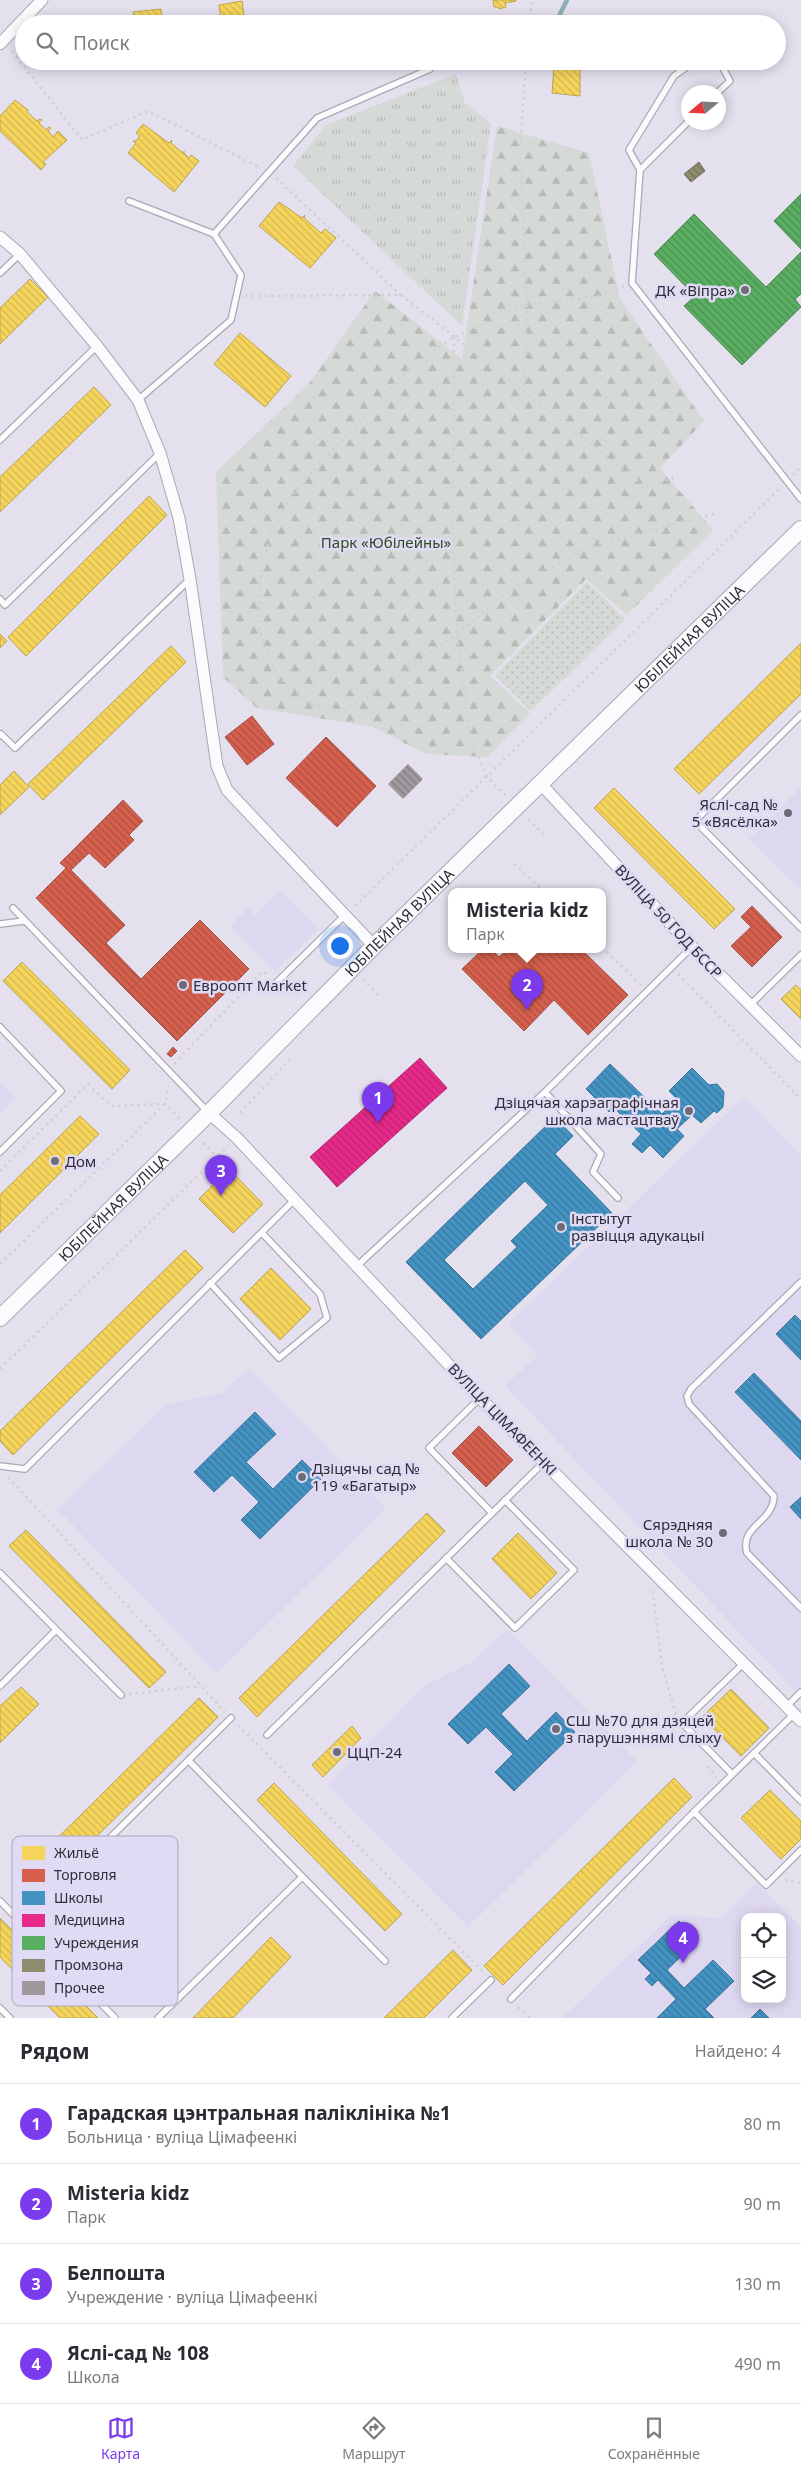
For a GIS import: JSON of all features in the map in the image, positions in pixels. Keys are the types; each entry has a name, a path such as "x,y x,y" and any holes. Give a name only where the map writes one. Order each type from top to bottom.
{"main road":[{"name":"ЮБІЛЕЙНАЯ ВУЛІЦА","path":"0,1318 209,1113 374,946 801,529"}],"street":[{"path":"28,15 42,0"},
{"path":"2,42 15,28"},
{"path":"0,237 20,254 97,346 138,400 160,453 179,518 190,579 217,766 227,790 374,946"},
{"name":"ВУЛІЦА 50 ГОД БССР","path":"540,783 692,947 801,1056"},
{"name":"ВУЛІЦА ЦІМАФЕЕНКІ","path":"209,1113 237,1138 358,1265 480,1398 794,1714"}],"lane":[{"path":"214,234 316,118 428,70"},
{"path":"683,70 674,76 628,150 640,170 632,283 801,499"},
{"path":"724,70 730,81 726,85"},
{"path":"640,170 681,129"},
{"path":"129,200 214,234 241,275 231,320 138,400"},
{"path":"0,273 20,254"},
{"path":"0,440 97,346"},
{"path":"0,599 5,605 160,453"},
{"path":"0,735 14,748 190,579"},
{"path":"801,715 695,821 801,928"},
{"path":"13,908 209,1113"},
{"path":"275,984 344,916"},
{"path":"0,924 24,921"},
{"path":"358,1265 545,1092 692,947"},
{"path":"750,1005 801,955"},
{"path":"0,1027 61,1091 0,1152"},
{"path":"545,1092 601,1154 593,1172 618,1198"},
{"path":"0,1466 25,1469 294,1200"},
{"path":"210,1283 279,1358 326,1318 320,1294 262,1233"},
{"path":"801,1282 691,1388 687,1396 689,1404 774,1496 771,1511 747,1535 744,1545 747,1553 801,1608"},
{"path":"480,1398 429,1448 492,1513"},
{"path":"267,1735 544,1462"},
{"path":"446,1558 515,1628 574,1570 505,1500"},
{"path":"0,1573 121,1695"},
{"path":"0,1686 56,1630"},
{"path":"732,1774 682,1723 744,1663"},
{"path":"511,1999 694,1812 794,1714 801,1692"},
{"path":"112,1836 232,1718"},
{"path":"754,1753 801,1800"},
{"path":"188,1761 384,1961"},
{"path":"694,1812 766,1885 801,1850"},
{"path":"178,1998 302,1876"},
{"path":"0,1901 12,1913"},
{"path":"452,2018 491,1980"},
{"path":"103,2006 115,2018"},
{"path":"158,2018 170,2006"},
{"path":"0,2008 10,2018"}],"path":[{"path":"530,15 532,0"},
{"path":"2,42 15,58"},
{"path":"25,70 82,140 148,112 269,172 401,295 646,487 678,476"},
{"path":"524,392 527,304 520,149 525,70"},
{"path":"632,283 600,296 527,304 454,337 412,364 291,496 270,534 260,579 259,630 277,676 310,704 340,711 363,700 457,634 505,594 589,546 691,522 714,514"},
{"path":"236,296 401,295"},
{"path":"454,337 454,536 457,634 470,737 487,777 507,797"},
{"path":"344,916 801,467"},
{"path":"528,819 544,835"},
{"path":"514,864 539,886"},
{"path":"606,951 647,991"},
{"path":"671,967 801,1099"},
{"path":"0,1264 165,1104 175,1061 263,971 275,984 301,996"},
{"path":"362,979 380,997"},
{"path":"240,1112 292,1057"},
{"path":"0,1171 88,1084 112,1106 165,1104 180,1119"},
{"path":"203,1143 217,1158"},
{"path":"0,1369 231,1143"},
{"path":"7,1476 200,1686 491,1980"},
{"path":"652,1587 662,1667 675,1714 680,1722"},
{"path":"121,1695 200,1686"},
{"path":"706,1762 721,1785"},
{"path":"511,1999 530,2018"}],"shaded area":[{"name":"Яслі-сад № 5 «Вясёлка»","path":"801,787 801,890 749,839"},
{"path":"280,890 318,929 275,971 230,926 248,908 255,915"},
{"path":"0,1083 16,1098 0,1113"},
{"name":"Сярэдняя школа № 30","path":"744,1097 801,1155 801,1697 505,1386 538,1355 508,1324"},
{"path":"249,1368 386,1508 217,1673 58,1510 165,1405 222,1393"},
{"path":"507,1630 637,1761 468,1927 328,1785 424,1686 469,1664"},
{"path":"757,1883 801,1927 801,2018 562,2018 672,1915 721,1918"}],"green space":[{"path":"456,74 465,103 491,123 462,326 293,166 326,125"},
{"name":"Парк «Юбілейны»","path":"497,126 589,153 620,299 704,421 660,468 713,530 627,615 586,579 490,676 530,713 487,757 426,754 373,727 257,708 223,677 216,472 308,385 375,291 462,359"},
{"path":"587,582 625,619 531,711 495,675"}],"building: Жильё":[{"path":"493,0 516,1 505,3 506,7 499,9 494,7"},
{"path":"242,1 244,15 220,15 219,5"},
{"path":"161,9 161,15 134,15 133,12"},
{"path":"554,70 580,70 580,96 552,93"},
{"path":"15,100 28,110 27,112 37,121 42,120 39,123 46,130 49,127 51,128 48,131 53,137 58,131 67,140 43,162 46,164 41,170 0,131 0,116"},
{"path":"143,124 169,143 172,140 171,143 183,153 184,151 189,158 191,155 199,161 174,192 128,153 136,143 133,141 136,141 140,136 136,133"},
{"path":"279,202 302,218 305,215 304,218 321,233 325,229 336,238 310,268 259,226"},
{"path":"30,279 48,297 0,344 0,308"},
{"path":"240,333 291,376 265,407 214,364"},
{"path":"94,387 111,405 0,512 0,477"},
{"path":"149,496 167,515 26,656 8,637"},
{"path":"0,634 7,641 0,648"},
{"path":"801,643 801,694 699,794 674,769"},
{"path":"171,646 186,662 43,800 28,784"},
{"path":"14,771 29,787 0,815 0,785"},
{"path":"614,788 735,909 714,929 594,808"},
{"path":"22,962 130,1070 112,1089 3,981"},
{"path":"796,985 801,990 801,1019 781,999"},
{"path":"80,1116 99,1134 0,1233 0,1195"},
{"path":"229,1169 263,1204 233,1233 199,1199"},
{"path":"185,1250 203,1268 13,1455 0,1441 0,1431"},
{"path":"271,1268 311,1309 280,1340 240,1299"},
{"path":"427,1513 445,1531 257,1717 239,1698"},
{"path":"26,1530 166,1672 149,1688 9,1546"},
{"path":"518,1533 557,1573 531,1599 492,1559"},
{"path":"21,1687 39,1704 0,1743 0,1706"},
{"path":"731,1689 769,1728 741,1756 702,1717"},
{"path":"199,1698 218,1717 97,1836 60,1836"},
{"name":"ЦЦП-24","path":"352,1726 361,1738 323,1777 312,1765"},
{"path":"674,1778 692,1797 503,1985 484,1966"},
{"path":"274,1783 402,1914 385,1931 257,1800"},
{"path":"770,1790 801,1821 801,1839 781,1859 741,1818"},
{"path":"0,1918 12,1930 12,1969 0,1957"},
{"path":"271,1937 291,1957 233,2018 193,2018"},
{"path":"453,1950 472,1970 424,2018 384,2018"},
{"path":"48,2006 86,2006 98,2018 60,2018"}],"building: Торговля":[{"path":"252,716 274,744 247,765 225,737"},
{"path":"326,737 376,786 337,827 286,778"},
{"path":"123,800 143,821 129,835 134,840 105,868 89,853 71,870 125,925 106,943 141,979 128,992 36,898 66,868 60,863"},
{"path":"752,906 782,937 752,967 731,946 751,927 741,917"},
{"name":"Евроопт Market","path":"200,920 249,969 177,1041 128,992"},
{"path":"479,953 495,953 499,957 504,953 585,953 628,995 588,1035 554,1000 524,1031 462,969"},
{"path":"173,1047 177,1051 171,1057 167,1054"},
{"path":"479,1426 513,1460 486,1487 452,1453"}],"building: Школы":[{"name":"Дзіцячая харэаграфічная школа мастацтваў","path":"610,1064 662,1114 677,1099 669,1091 692,1068 709,1085 717,1084 724,1092 723,1107 717,1113 714,1111 701,1123 692,1115 677,1129 684,1136 663,1158 650,1145 642,1153 632,1144 641,1134 613,1107 609,1112 586,1089"},
{"name":"Інстытут развіцця адукацыі","path":"555,1117 573,1136 555,1154 612,1213 481,1339 406,1262","holes":["525,1181 548,1205 511,1241 517,1247 473,1289 444,1260"]},
{"path":"795,1315 801,1321 801,1360 776,1334"},
{"path":"754,1373 801,1421 801,1460 735,1392"},
{"name":"Дзіцячы сад № 119 «Багатыр»","path":"255,1412 276,1434 246,1462 273,1489 302,1460 321,1479 260,1539 241,1520 259,1502 232,1475 214,1492 194,1472"},
{"path":"801,1497 801,1519 790,1507"},
{"name":"СШ №70 для дзяцей з парушэннямі слыху","path":"509,1664 530,1686 501,1714 527,1741 556,1712 575,1732 514,1791 495,1772 513,1754 486,1727 468,1744 448,1724"},
{"path":"679,1921 698,1940 667,1970 684,1988 713,1960 734,1981 705,2009 714,2018 657,2018 676,1999 658,1980 652,1986 645,1979 651,1973 638,1960"},
{"path":"760,2009 769,2018 751,2018"}],"building: Медицина":[{"path":"420,1058 447,1088 337,1187 310,1157"}],"building: Учреждения":[{"path":"801,194 801,249 774,221"},
{"name":"ДК «Віпра»","path":"694,214 766,287 801,252 801,294 795,299 801,307 742,365 684,306 695,296 654,254"}],"building: Промзона":[{"path":"699,162 705,171 691,182 684,174"}],"building: Прочее":[{"path":"408,764 423,779 403,799 388,784"}],"waterway":[{"path":"560,15 567,0"}],"place":[{"name":"ДК «Віпра»","path":"745,290"},
{"name":"Яслі-сад № 5 «Вясёлка»","path":"788,813"},
{"name":"Евроопт Market","path":"183,985"},
{"name":"Misteria kidz","path":"527,1010"},
{"name":"Дзіцячая харэаграфічная школа мастацтваў","path":"689,1111"},
{"name":"Гарадская цэнтральная паліклініка №1","path":"378,1123"},
{"name":"Дом","path":"55,1161"},
{"name":"Белпошта","path":"221,1196"},
{"name":"Інстытут развіцця адукацыі","path":"561,1227"},
{"name":"Дзіцячы сад № 119 «Багатыр»","path":"302,1477"},
{"name":"Сярэдняя школа № 30","path":"723,1533"},
{"name":"СШ №70 для дзяцей з парушэннямі слыху","path":"556,1729"},
{"name":"ЦЦП-24","path":"337,1752"},
{"name":"Яслі-сад № 108","path":"683,1963"}]}
